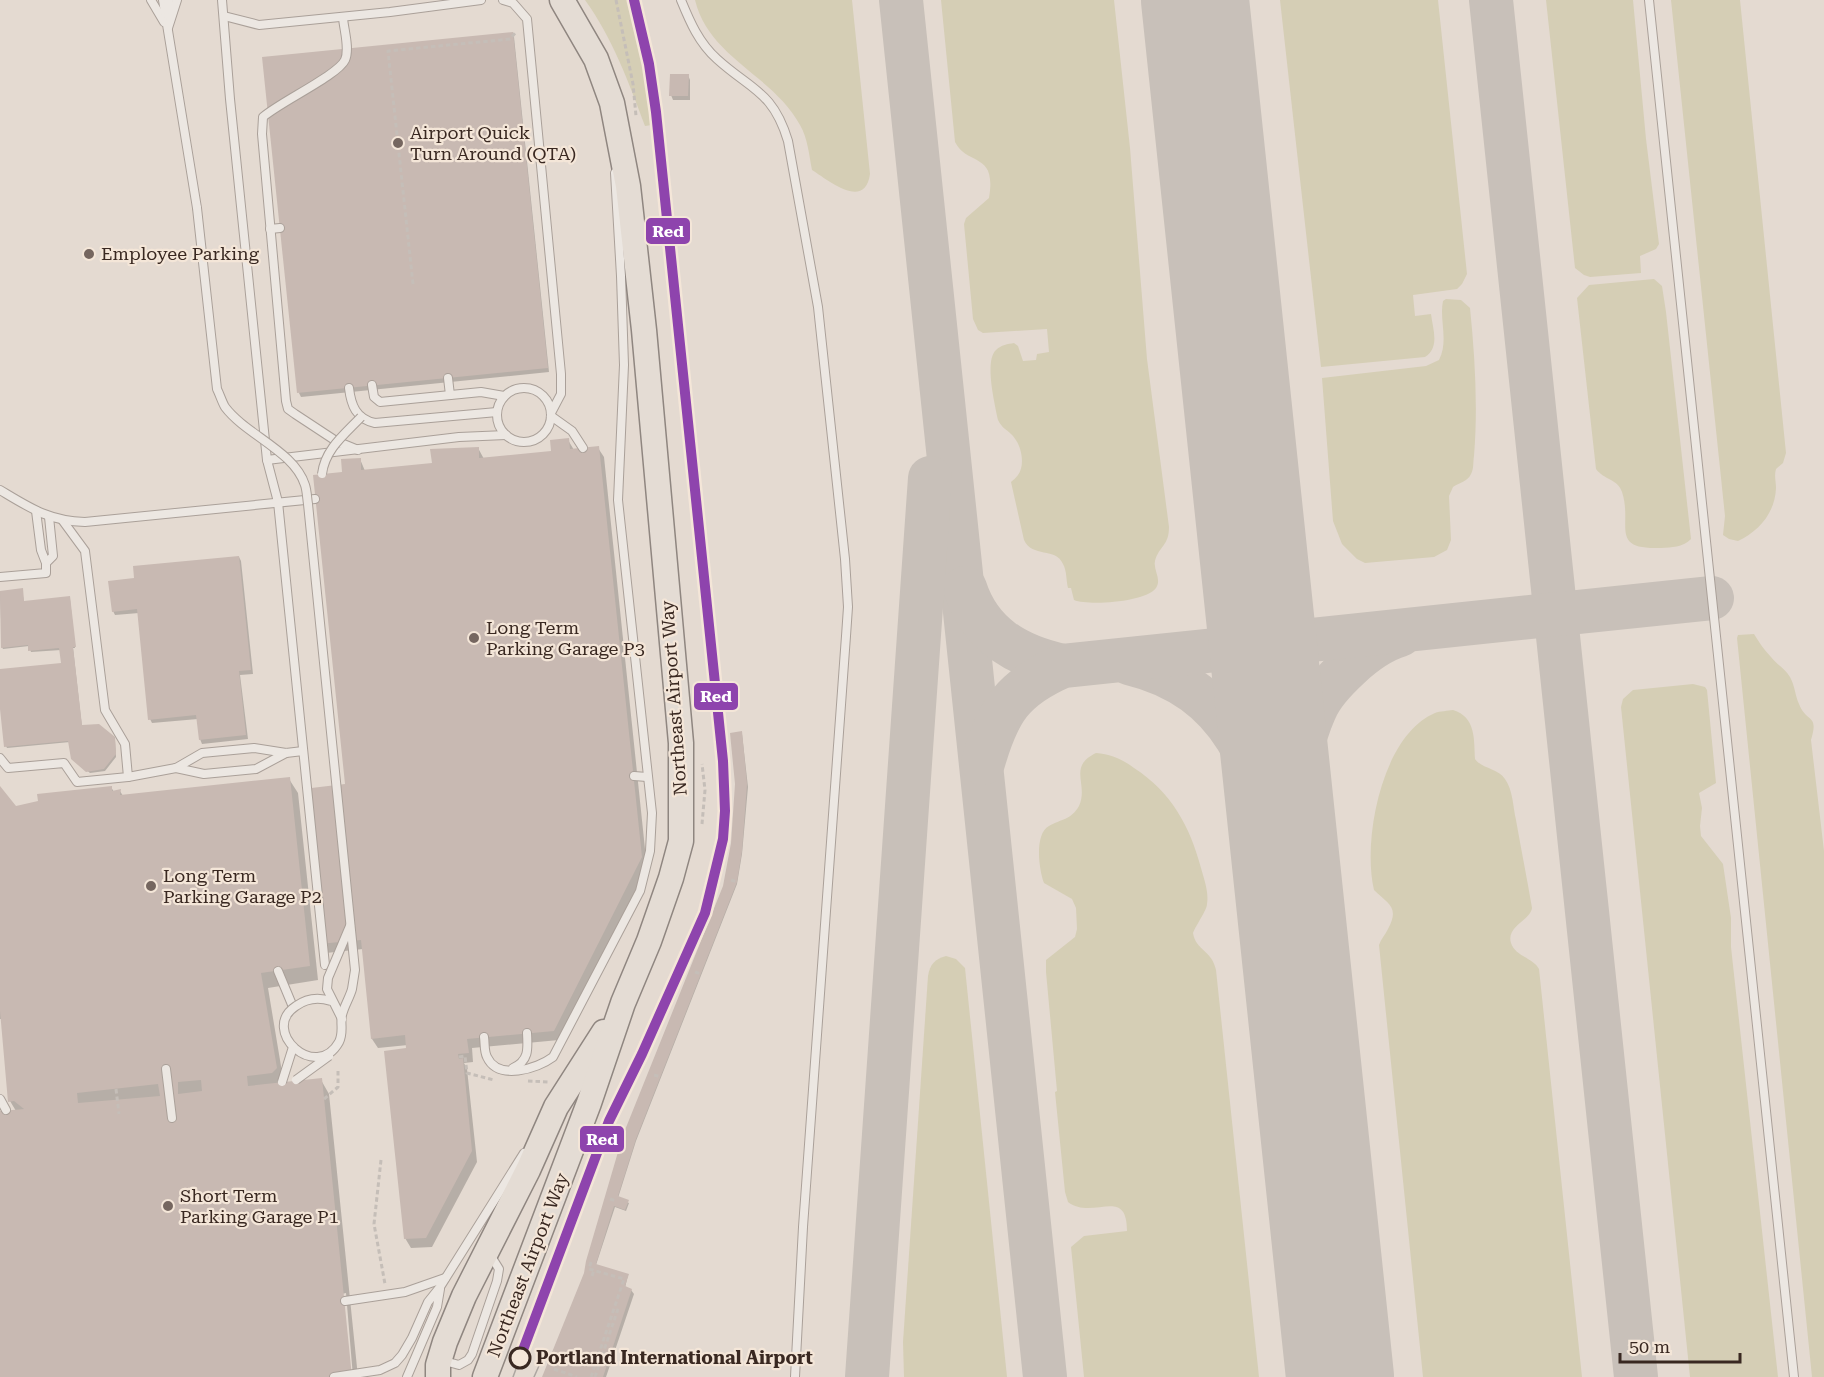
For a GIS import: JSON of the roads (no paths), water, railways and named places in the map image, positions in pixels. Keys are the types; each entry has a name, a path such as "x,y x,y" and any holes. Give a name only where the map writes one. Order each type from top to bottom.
{"main road":[{"name":"Northeast Airport Way","path":"485,1377 589,1103 623,1003 649,941 681,841 680,732 644,330 628,186 612,104 596,58 562,0"},
{"path":"437,1370 464,1296 528,1170 556,1107 623,1003"}],"lane":[{"path":"164,0 167,29"},
{"path":"164,0 197,208 218,389 224,405 254,434 282,454 299,473 305,485 355,970 352,989 341,1016 342,1034 333,1050 316,1057 307,1056 293,1048 288,1042 284,1028 291,1009 303,1001 325,999 331,1001"},
{"path":"222,0 267,460 278,502 324,965"},
{"path":"224,16 259,26 343,18 481,0"},
{"path":"503,0 513,3 527,19 561,374 561,394 551,414 549,424 538,438 522,442 513,440 498,425 497,412 504,396 512,391 529,388 544,397 551,414 572,431 583,448"},
{"path":"681,0 689,20 706,48 716,59 762,94 779,116 788,141 818,307 845,559 848,607 803,1227 795,1377"},
{"path":"1648,0 1794,1377"},
{"path":"343,18 345,60 334,72 273,108 263,117 262,134 288,409 336,441 358,450"},
{"path":"527,1034 528,1051 519,1066 510,1069 493,1063 486,1052 484,1037 487,1058 500,1069 509,1071 543,1065 553,1057 640,891 650,851 652,813 618,500 624,365 612,104"},
{"path":"270,229 280,228"},
{"path":"448,378 450,395"},
{"path":"372,386 374,397 380,402 481,392 504,396"},
{"path":"349,388 353,407 362,417 375,423 497,412"},
{"path":"322,474 324,460 330,450 362,417"},
{"path":"267,460 459,437 506,435"},
{"path":"0,490 49,517 63,521 85,522 315,499"},
{"path":"0,577 46,573 36,511"},
{"path":"46,563 53,556 49,517"},
{"path":"63,521 85,551 105,710 125,744 128,777"},
{"path":"0,758 8,768 64,763 77,783 176,768 202,753 254,748 286,753 303,751"},
{"path":"176,768 204,774 256,769 286,753"},
{"path":"634,776 647,777"},
{"path":"296,1080 336,1050 341,1042 342,1022 341,1013 332,1002 327,1000 307,1000 293,1007 286,1019 285,1029 288,1042 306,1056 324,1055 339,1041 341,1015 331,1001 327,989 328,978 350,924"},
{"path":"278,970 293,1007"},
{"path":"282,1082 293,1047"},
{"path":"166,1069 172,1118"},
{"path":"0,1099 6,1110"},
{"path":"334,1377 381,1370 395,1363 402,1355 428,1302 440,1287 517,1163 556,1107"},
{"path":"345,1301 405,1292 445,1278"},
{"path":"407,1377 437,1307 440,1287"}],"tram line":[{"path":"513,1377 520,1358"},
{"path":"534,1377 542,1359"}],"place":[{"name":"Airport Quick Turn Around (QTA)","path":"398,143"},
{"name":"Employee Parking","path":"89,254"},
{"name":"Long Term Parking Garage P3","path":"474,638"},
{"name":"Long Term Parking Garage P2","path":"151,886"},
{"name":"Short Term Parking Garage P1","path":"168,1206"},
{"name":"Portland International Airport","path":"520,1358"}]}
